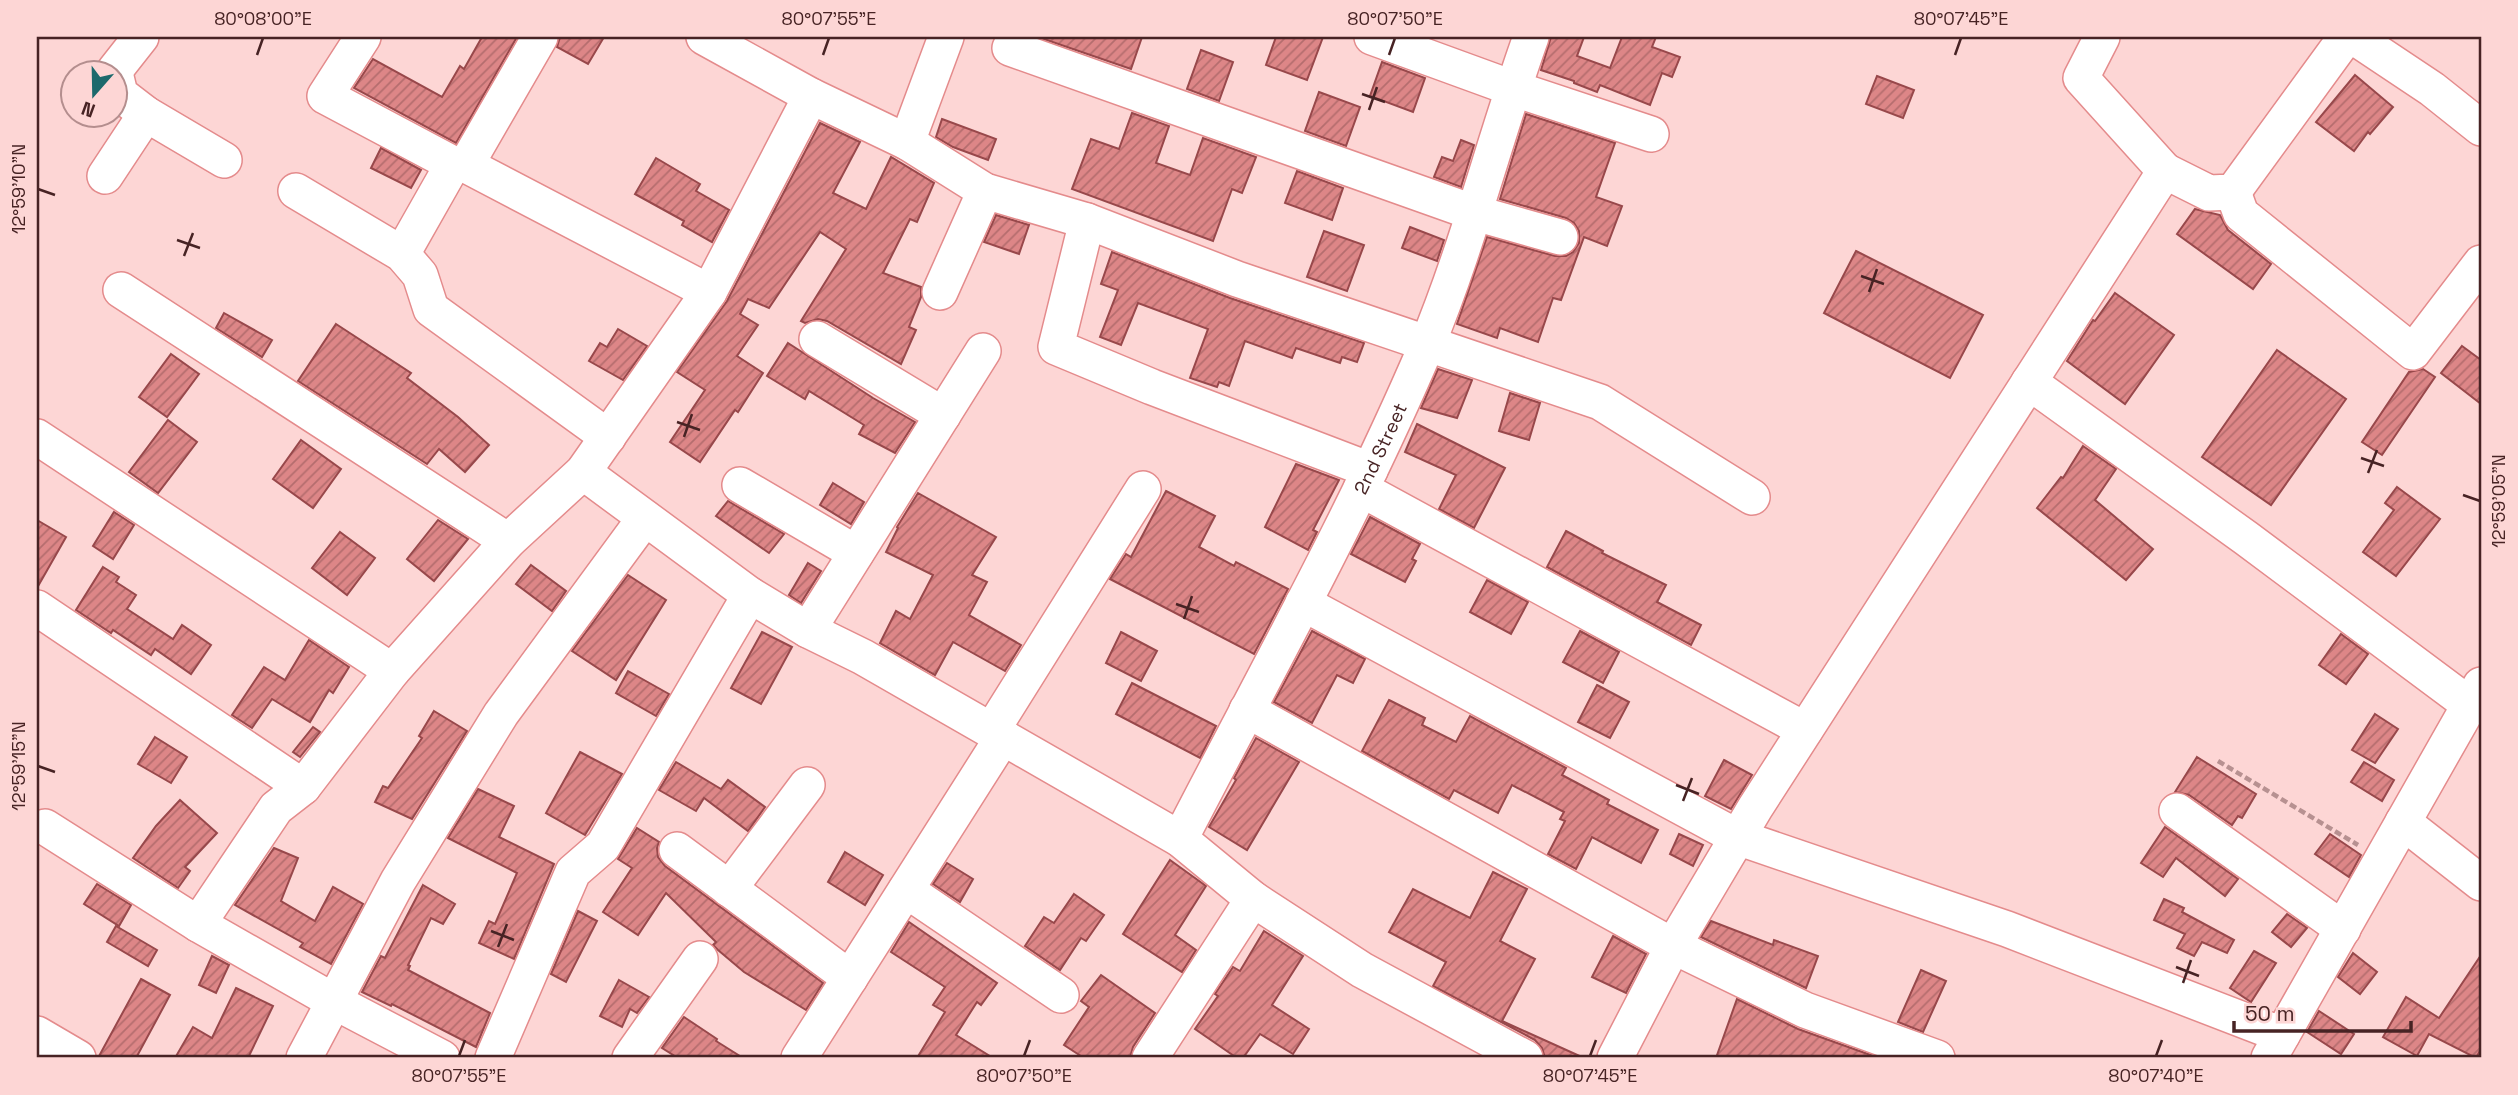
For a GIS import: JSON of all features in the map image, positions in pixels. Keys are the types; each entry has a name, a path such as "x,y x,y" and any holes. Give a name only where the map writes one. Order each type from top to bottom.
{"street":[{"path":"123,60 141,37"},
{"path":"363,37 325,96 709,292"},
{"path":"402,254 540,37"},
{"path":"704,37 811,96 906,142 985,191 1087,221 1237,279 1600,402 1752,497"},
{"path":"906,142 946,37"},
{"path":"1372,37 1512,88 1651,134"},
{"name":"2nd Street","path":"1180,839 1366,480 1427,345 1475,213 1512,88 1531,37"},
{"path":"2102,37 2081,78 2165,171 2209,193 2233,192"},
{"path":"2233,192 2346,37"},
{"path":"2354,37 2478,115"},
{"path":"1010,48 1475,213 1560,237"},
{"path":"198,924 276,808 303,787 392,671 508,541 583,472 709,292 811,96"},
{"path":"130,102 146,114 225,160"},
{"path":"105,176 146,114"},
{"path":"1624,1056 1673,946 1737,837 2165,171"},
{"path":"296,191 402,254 420,275 431,309 608,436"},
{"path":"940,292 985,191"},
{"path":"2233,192 2241,214 2413,352 2481,263"},
{"path":"1087,221 1056,346 1366,480 1805,730"},
{"path":"121,290 508,541"},
{"path":"817,339 943,415"},
{"path":"808,630 983,351"},
{"path":"1303,603 1737,837 2007,929 2276,1047 2476,695 2246,538 2028,382"},
{"path":"37,437 392,671"},
{"path":"583,472 750,595 1180,839 1253,899 1362,970 1525,1058"},
{"path":"740,485 856,553"},
{"path":"799,1058 906,890 1143,489"},
{"path":"304,1058 398,881 501,714 645,518"},
{"path":"493,1058 573,872 603,846 750,595"},
{"path":"37,608 303,787"},
{"path":"1247,710 1673,946 1805,1010 1937,1058"},
{"path":"729,889 807,785"},
{"path":"2177,811 2343,929"},
{"path":"2403,822 2481,883"},
{"path":"45,827 198,924 335,1002 442,1058"},
{"path":"677,850 850,978"},
{"path":"906,890 1060,995"},
{"path":"1150,1058 1253,899"},
{"path":"629,1058 701,959"},
{"path":"37,1034 78,1058"}],"path":[{"path":"2218,761 2382,860"}],"building":[{"path":"482,37 517,37 456,143 354,88 373,59 442,97 460,66 464,69"},
{"path":"560,37 604,37 588,64 557,47"},
{"path":"1038,37 1142,37 1131,69"},
{"path":"1276,37 1323,37 1307,80 1266,65"},
{"path":"1551,37 1584,37 1577,56 1610,68 1622,37 1656,37 1652,47 1680,57 1672,77 1662,73 1650,105 1600,85 1597,92 1541,70"},
{"path":"1201,50 1233,62 1219,101 1187,89"},
{"path":"1382,62 1425,78 1413,112 1370,96"},
{"path":"2355,75 2393,107 2370,134 2368,132 2354,151 2316,122"},
{"path":"1877,76 1914,90 1903,118 1866,104"},
{"path":"1319,92 1360,107 1346,146 1305,131"},
{"path":"1132,113 1169,126 1156,163 1190,175 1203,138 1256,157 1242,193 1232,189 1213,241 1072,189 1091,139 1119,149"},
{"path":"1526,114 1615,143 1596,197 1622,206 1607,246 1584,237 1561,300 1553,298 1538,342 1500,328 1497,338 1457,324 1487,237 1555,256 1566,256 1573,252 1579,243 1579,231 1574,223 1566,218 1500,199"},
{"path":"942,119 996,139 988,160 953,147 936,137"},
{"path":"820,123 860,142 833,193 866,209 891,157 934,183 917,222 910,219 883,273 921,287 921,297 909,327 916,330 901,364 827,321 801,321 846,249 820,232 769,308 748,299 740,314 758,325 737,356 763,373 738,412 735,410 700,462 670,442 705,390 677,372 727,301"},
{"path":"1461,140 1474,145 1461,187 1434,177 1442,157 1453,161"},
{"path":"381,148 421,170 411,188 371,168"},
{"path":"656,158 700,184 696,191 729,210 712,242 682,225 684,221 635,194"},
{"path":"1297,171 1343,188 1332,220 1285,203"},
{"path":"2195,209 2220,215 2228,230 2271,264 2253,289 2177,234"},
{"path":"996,215 1029,225 1019,254 984,242"},
{"path":"1410,227 1444,240 1437,261 1402,248"},
{"path":"1324,231 1364,245 1347,291 1307,277"},
{"path":"1856,251 1983,315 1950,378 1824,313"},
{"path":"1112,252 1230,298 1364,343 1357,362 1342,357 1340,363 1296,348 1292,358 1245,341 1229,386 1219,382 1217,387 1190,378 1208,329 1138,303 1121,345 1100,337 1118,290 1101,284"},
{"path":"2115,293 2174,335 2125,404 2067,361 2093,320 2095,321"},
{"path":"224,313 272,340 262,357 216,328"},
{"path":"336,324 411,373 407,378 489,445 465,472 439,449 427,464 298,381"},
{"path":"618,329 647,346 623,380 589,361 600,343 607,347"},
{"path":"788,343 915,422 895,453 859,434 864,425 809,391 805,399 767,376"},
{"path":"2462,346 2481,360 2481,404 2441,373"},
{"path":"2277,350 2346,399 2271,505 2202,457"},
{"path":"171,354 199,374 167,417 139,397"},
{"path":"1438,369 1472,380 1457,418 1421,408"},
{"path":"2423,369 2435,377 2382,455 2362,442 2409,372"},
{"path":"1510,393 1540,403 1529,440 1499,431"},
{"path":"168,420 197,442 158,493 129,472"},
{"path":"1417,424 1505,468 1474,528 1439,509 1456,475 1405,452"},
{"path":"301,440 341,469 313,508 273,479"},
{"path":"2083,446 2116,469 2095,500 2153,549 2126,580 2037,508 2061,477 2063,478"},
{"path":"1296,464 1339,480 1313,530 1317,532 1308,550 1265,527"},
{"path":"833,483 864,502 851,524 820,505"},
{"path":"2397,487 2440,519 2396,576 2363,552 2394,510 2385,503"},
{"path":"1166,491 1215,516 1199,547 1234,566 1236,562 1288,589 1254,654 1110,579 1126,554 1131,557"},
{"path":"918,493 996,537 972,575 987,582 969,615 1021,645 1005,671 953,642 935,675 880,643 896,611 910,619 933,575 886,552 897,527"},
{"path":"728,501 784,534 769,553 716,516"},
{"path":"114,512 134,525 113,559 93,546"},
{"path":"1370,517 1420,544 1412,559 1416,561 1405,582 1351,554"},
{"path":"37,520 66,537 37,588"},
{"path":"438,520 468,539 434,581 407,559"},
{"path":"1566,531 1603,551 1602,553 1666,585 1657,602 1701,625 1691,645 1547,567"},
{"path":"340,532 375,558 347,595 312,568"},
{"path":"808,563 821,571 801,603 789,595"},
{"path":"531,565 566,591 552,611 516,584"},
{"path":"103,567 119,577 116,582 136,595 127,609 173,639 182,625 211,645 191,674 155,649 151,655 76,610"},
{"path":"628,575 666,600 616,680 572,651"},
{"path":"1487,580 1528,602 1511,634 1470,612"},
{"path":"1312,631 1365,659 1353,683 1337,675 1312,723 1274,702"},
{"path":"1580,631 1619,652 1603,683 1563,662"},
{"path":"762,632 792,647 761,704 731,688"},
{"path":"1121,632 1157,651 1141,681 1106,663"},
{"path":"2341,634 2368,654 2346,684 2319,665"},
{"path":"309,640 349,667 333,693 329,690 310,722 272,699 252,728 232,715 264,667 285,680"},
{"path":"628,671 669,694 656,716 616,693"},
{"path":"1132,683 1216,726 1200,758 1116,714"},
{"path":"1597,685 1629,702 1610,738 1578,722"},
{"path":"1389,700 1425,718 1422,725 1456,742 1470,716 1566,768 1562,775 1609,800 1607,804 1658,830 1641,863 1592,837 1576,869 1548,854 1565,821 1560,819 1564,812 1512,785 1498,813 1454,790 1449,799 1362,751"},
{"path":"434,711 467,731 412,819 375,802 383,786 388,788 422,738 419,736"},
{"path":"2375,714 2398,729 2375,763 2352,750"},
{"path":"313,727 320,732 300,757 293,752"},
{"path":"155,737 187,757 171,783 138,764"},
{"path":"1256,738 1299,762 1247,850 1209,827"},
{"path":"580,752 622,774 585,835 546,813"},
{"path":"2197,757 2256,794 2242,818 2238,816 2232,825 2189,795 2175,792"},
{"path":"1724,760 1752,775 1731,809 1705,796"},
{"path":"676,762 721,789 728,780 765,807 748,831 704,798 696,811 659,790"},
{"path":"2364,762 2394,780 2382,801 2351,782"},
{"path":"478,789 514,806 499,837 554,864 514,959 479,943 489,921 495,924 517,873 448,838"},
{"path":"180,800 217,833 185,867 190,871 178,888 133,858 156,826"},
{"path":"2165,827 2238,879 2225,896 2176,858 2163,877 2141,863"},
{"path":"637,828 659,842 658,857 665,866 823,983 806,1010 744,972 713,945 716,942 666,893 638,935 603,912 632,868 618,859"},
{"path":"1679,834 1703,845 1693,866 1670,854"},
{"path":"2330,834 2361,855 2349,877 2315,854"},
{"path":"274,848 298,858 281,901 315,921 333,887 363,904 331,964 300,947 303,943 235,905"},
{"path":"845,852 883,875 865,905 828,882"},
{"path":"1170,860 1206,886 1175,935 1196,950 1182,972 1123,934"},
{"path":"947,863 973,879 960,902 933,884"},
{"path":"1493,872 1527,889 1500,941 1535,959 1502,1021 1584,1058 1545,1058 1542,1048 1535,1040 1433,986 1446,962 1389,932 1413,889 1470,918"},
{"path":"97,884 131,905 119,926 84,904"},
{"path":"423,885 455,904 443,924 431,918 408,970 490,1013 476,1047 392,1004 391,1006 362,992 381,956 385,958"},
{"path":"1074,894 1104,915 1086,941 1081,938 1060,970 1025,946 1044,917 1054,923"},
{"path":"2164,899 2184,908 2182,912 2234,940 2227,953 2202,942 2194,956 2177,948 2185,934 2154,920"},
{"path":"578,911 597,921 566,982 551,974"},
{"path":"2287,914 2307,928 2291,947 2272,932"},
{"path":"1711,921 1773,945 1774,940 1818,956 1806,988 1701,937"},
{"path":"909,922 997,983 981,1005 977,1002 956,1035 993,1058 917,1058 945,1012 933,1005 945,987 891,952"},
{"path":"116,926 157,950 148,966 107,942"},
{"path":"1264,931 1303,956 1272,1005 1309,1029 1293,1054 1260,1034 1243,1058 1237,1058 1195,1029 1218,996 1215,994 1233,967 1240,971"},
{"path":"1613,936 1646,954 1626,993 1592,977"},
{"path":"2254,951 2276,963 2251,1002 2230,988"},
{"path":"2353,953 2377,972 2360,994 2338,977"},
{"path":"2481,955 2481,1049 2476,1058 2429,1034 2417,1056 2383,1037 2406,997 2439,1018"},
{"path":"212,956 229,965 216,993 199,985"},
{"path":"1921,970 1946,981 1923,1032 1898,1022"},
{"path":"1101,975 1155,1013 1133,1047 1130,1058 1084,1058 1064,1045 1089,1007 1081,1001"},
{"path":"141,979 170,995 136,1058 98,1058"},
{"path":"619,980 649,997 637,1013 630,1009 622,1027 600,1016"},
{"path":"236,988 273,1006 248,1058 175,1058 193,1027 212,1038"},
{"path":"1737,999 1798,1029 1879,1058 1716,1058"},
{"path":"2319,1011 2354,1034 2341,1054 2307,1032"},
{"path":"684,1017 743,1058 678,1058 662,1048"}]}
